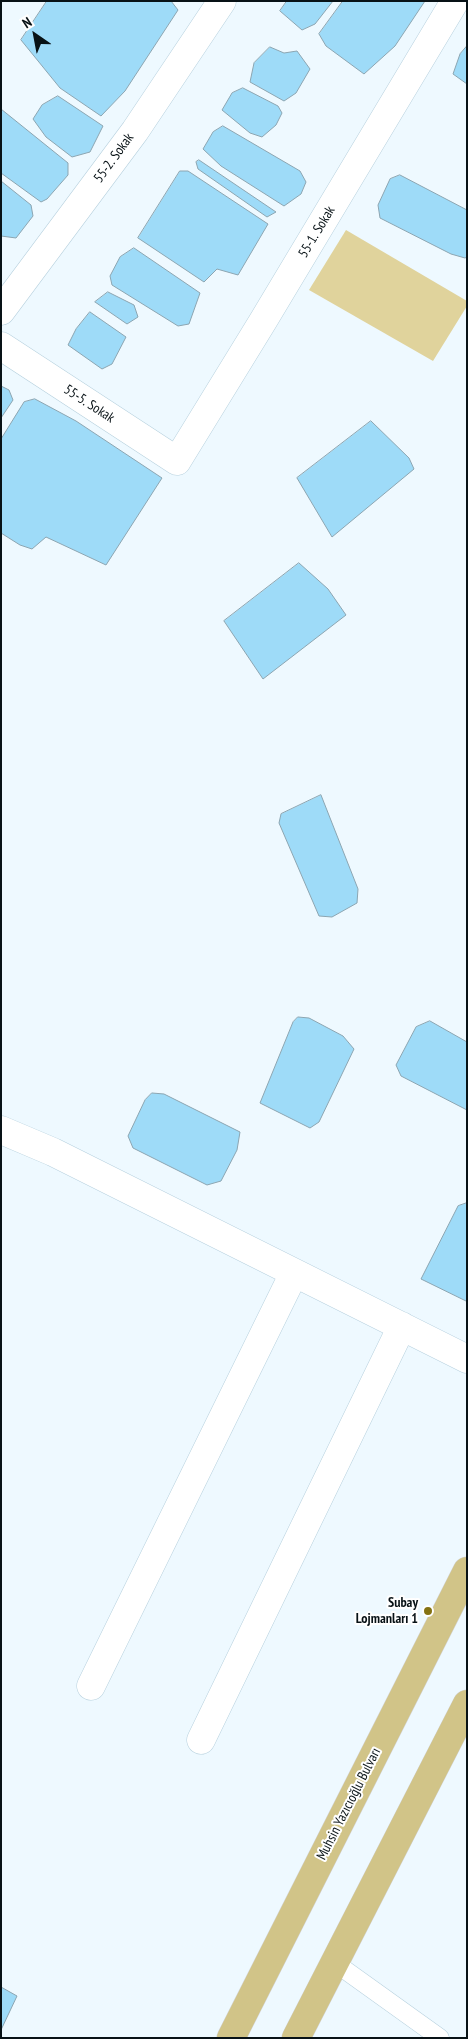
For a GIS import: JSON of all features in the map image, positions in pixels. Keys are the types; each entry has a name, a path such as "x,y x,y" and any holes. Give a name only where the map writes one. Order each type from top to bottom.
{"main road":[{"name":"Muhsin Yazıcıoğlu Bulvarı","path":"231,2038 467,1571"},
{"path":"296,2038 467,1704"}],"street":[{"name":"55-2. Sokak","path":"1,311 135,131 222,1"},
{"name":"55-1. Sokak","path":"177,461 264,321 455,1"},
{"name":"55-5. Sokak","path":"1,346 177,461"},
{"path":"1,1130 53,1152 467,1359"},
{"path":"90,1686 294,1273"},
{"path":"202,1740 402,1326"}],"lane":[{"path":"334,1962 440,2038"}],"shaded area":[{"path":"346,230 467,301 467,306 433,361 309,290"}],"building":[{"path":"47,1 171,1 178,10 125,91 101,116 60,88 21,40"},
{"path":"287,1 333,1 315,24 302,30 280,11"},
{"path":"343,1 425,1 395,46 364,74 326,46 319,34"},
{"path":"467,46 467,84 453,74 460,54"},
{"path":"270,47 284,53 297,51 310,69 296,93 284,101 250,82 254,63"},
{"path":"243,88 278,106 282,113 276,125 262,137 250,133 222,110 232,93"},
{"path":"58,96 103,126 90,152 72,157 46,137 33,119 42,105"},
{"path":"1,109 68,163 68,175 47,199 41,202 1,173"},
{"path":"223,126 300,171 306,182 301,194 284,206 221,166 203,149 213,132"},
{"path":"199,160 276,212 267,217 198,169 196,162"},
{"path":"180,171 188,171 268,224 238,275 217,269 204,282 138,238"},
{"path":"400,175 467,210 467,257 451,254 380,218 378,205 390,179"},
{"path":"1,181 31,205 33,216 16,238 1,236"},
{"path":"134,248 200,293 189,324 178,326 112,285 110,276 120,257"},
{"path":"108,292 134,305 138,317 127,324 95,302"},
{"path":"90,312 126,337 112,364 102,369 68,345 76,329"},
{"path":"1,386 9,390 13,400 1,418"},
{"path":"35,399 76,421 162,478 106,565 46,537 32,549 20,545 1,533 1,439 24,402"},
{"path":"371,421 409,458 414,469 332,537 297,478"},
{"path":"299,563 328,589 346,615 263,679 224,621"},
{"path":"321,795 358,889 357,903 332,917 319,916 279,823 281,814"},
{"path":"298,1017 309,1018 343,1036 354,1049 319,1122 310,1128 260,1103 293,1022"},
{"path":"430,1021 467,1042 467,1110 401,1076 396,1065 416,1027"},
{"path":"152,1093 164,1094 240,1132 237,1150 221,1181 207,1185 133,1148 128,1136 145,1100"},
{"path":"467,1203 466,1301 421,1279 458,1206"},
{"path":"1,1987 17,1996 1,2030"}],"place":[{"name":"Subay Lojmanları 1","path":"428,1611"}]}
